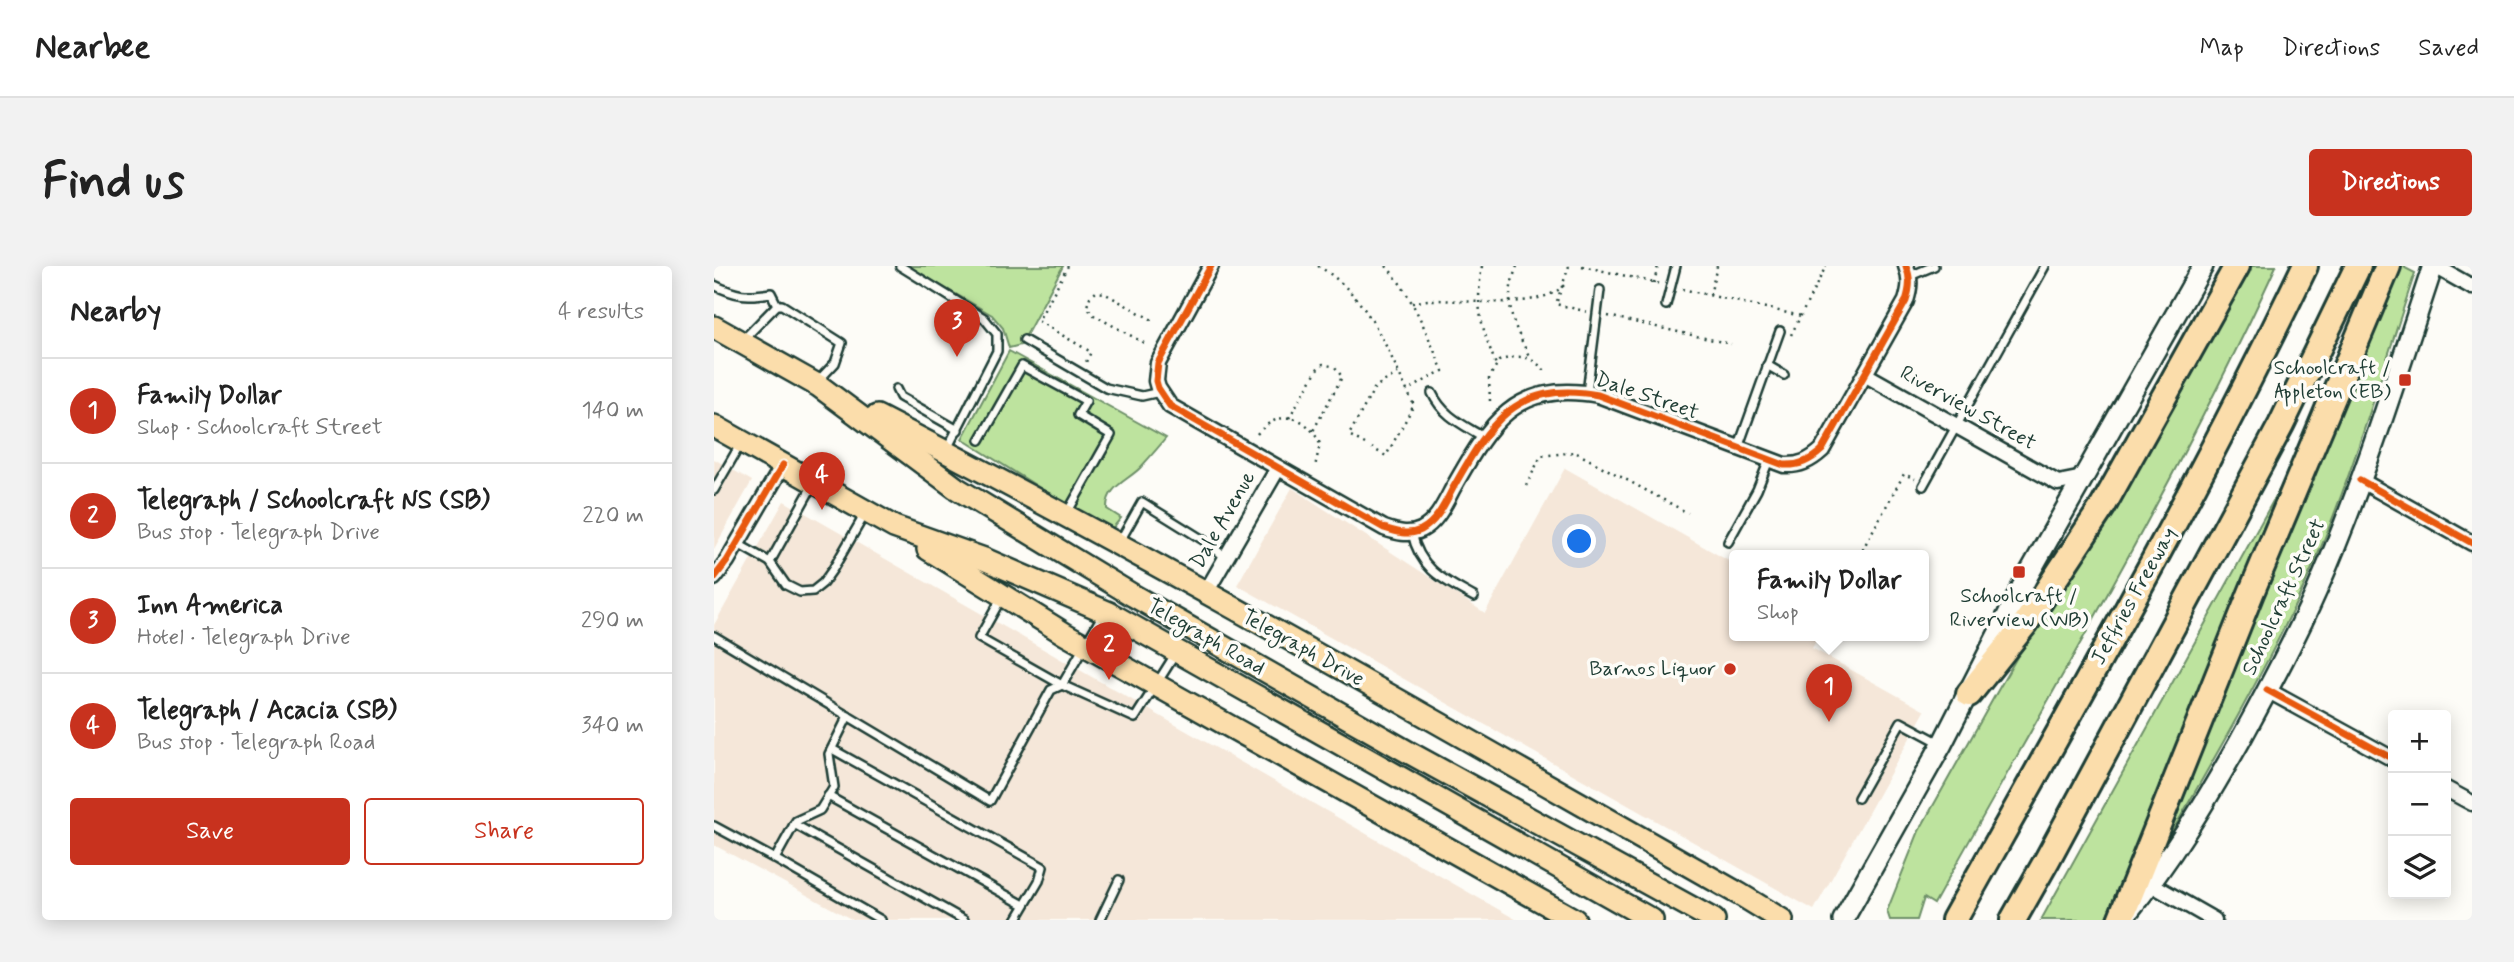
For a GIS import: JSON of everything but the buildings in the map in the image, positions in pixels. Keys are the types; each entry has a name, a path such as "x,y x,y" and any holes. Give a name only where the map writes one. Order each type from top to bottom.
{"highway":[{"path":"1969,694 2025,624 2103,506 2237,266"},
{"name":"Jeffries Freeway","path":"1954,920 2121,622 2218,440 2305,266"},
{"path":"2012,920 2048,860 2281,425 2358,266"},
{"path":"2121,920 2241,619 2388,266"}],"main road":[{"path":"1850,917 1969,694 2027,577 2203,266"},
{"name":"Schoolcraft Street","path":"2121,920 2151,884 2214,788 2318,588 2360,480 2434,266"},
{"name":"Telegraph Road","path":"714,327 817,385 956,488 1118,587 1408,752 1714,920"},
{"name":"Telegraph Drive","path":"817,385 1118,545 1782,920"},
{"name":"Telegraph Road","path":"714,426 894,527 984,559 1105,611 1652,920"},
{"path":"894,527 1084,645 1575,920"},
{"path":"1741,895 1753,920"}],"street":[{"path":"1211,266 1158,363 1156,381 1170,406 1384,528 1399,533 1412,533"},
{"path":"2434,266 2472,287"},
{"name":"Riverview Street","path":"1908,271 1910,289 1906,301 1866,375 2058,483 2083,478"},
{"name":"Dale Street","path":"1412,533 1424,528 1436,518 1483,437 1501,416 1535,397 1566,391 1598,395 1769,460 1792,465 1802,464 1822,450 1866,375"},
{"path":"714,578 782,465"},
{"name":"Dale Avenue","path":"1205,594 1278,468"},
{"path":"2360,480 2472,543"},
{"path":"2267,690 2388,756"},
{"path":"2451,792 2472,803"},
{"path":"2151,884 2214,920"}],"lane":[{"path":"900,266 984,318 997,334 997,351 946,452"},
{"path":"1666,305 1676,266"},
{"path":"1908,271 1934,266"},
{"path":"1919,483 1957,426 2045,266"},
{"path":"714,285 734,294 747,296 771,293 776,305"},
{"path":"1587,393 1600,290"},
{"path":"740,343 776,305 782,305 842,343 835,363 817,385"},
{"path":"1738,448 1780,331"},
{"path":"1024,340 1106,388 1142,396 1160,392"},
{"path":"1767,365 1784,375"},
{"path":"980,440 1022,366 1086,401 1078,415 1111,435 1065,516"},
{"path":"897,389 900,397 958,430"},
{"path":"1432,393 1449,417 1483,437"},
{"path":"714,490 741,442"},
{"path":"1728,542 1757,490 1769,460"},
{"path":"770,562 815,483"},
{"path":"1118,545 1142,502 1208,543 1226,558"},
{"path":"737,543 770,562 786,585 800,592 813,592 824,583 866,512"},
{"path":"1412,533 1416,548 1427,566 1438,577 1474,597"},
{"path":"1003,596 979,638 1062,685 1135,718 1177,652"},
{"path":"714,636 990,801 1051,690 1062,685 1105,611"},
{"path":"775,859 796,821 820,810 834,787 829,754 848,716"},
{"path":"1858,798 1901,722 1942,744"},
{"path":"832,749 1043,867 1039,881 1016,920"},
{"path":"828,796 1024,905"},
{"path":"794,824 964,920"},
{"path":"714,826 881,920"},
{"path":"1100,920 1119,880"}],"path":[{"path":"1068,266 1038,321 1091,352 1084,367"},
{"path":"1318,266 1347,286 1369,313 1414,405 1387,456 1372,448"},
{"path":"1386,266 1412,303 1443,370 1429,376 1421,385 1406,390"},
{"path":"1482,266 1477,302 1496,365"},
{"path":"1517,266 1508,302 1513,322 1530,358"},
{"path":"1569,266 1556,304 1592,312"},
{"path":"1582,266 1665,285"},
{"path":"1654,283 1658,266"},
{"path":"1710,295 1717,266"},
{"path":"1790,337 1826,266"},
{"path":"1412,303 1430,299 1525,301 1561,290 1566,284"},
{"path":"1675,287 1801,316"},
{"path":"1144,343 1092,314 1087,306 1090,297 1096,292 1104,293 1156,322"},
{"path":"1600,314 1731,344"},
{"path":"1490,401 1489,378 1499,361 1510,356 1524,355 1548,374"},
{"path":"1289,418 1318,368 1323,364 1335,367 1342,377 1313,430"},
{"path":"1365,444 1349,435 1375,387 1398,373"},
{"path":"1256,434 1273,419 1289,418 1306,424 1313,430 1320,444 1315,467"},
{"path":"1526,486 1541,456 1572,451 1688,513"},
{"path":"1862,550 1904,474 1919,483"}],"shaded area":[{"path":"714,459 752,481 714,549"},
{"path":"1565,468 1729,561 1729,641 1816,641 1812,648 1925,711 1814,910 1237,585 1292,488 1485,613"},
{"path":"784,501 1517,920 853,920 714,845 714,625"}],"green space":[{"path":"907,266 1063,266 1021,345 1009,348 1003,328 992,315"},
{"path":"2251,266 2276,266 2237,348 2111,588 1934,904 1924,898 1917,920 1890,920 1887,911 1919,831 2017,657 2049,613 2094,542"},
{"path":"2400,266 2405,266 2415,273 2337,508 2290,616 2223,743 2169,837 2165,834"},
{"path":"1009,351 1166,438 1140,468 1110,495 1107,509 1121,518 1112,529 1105,529 962,439"},
{"path":"2294,463 2105,920 2041,920"}],"cycle path":[{"path":"1211,266 1158,363 1156,381 1170,406 1384,528 1407,533 1427,527 1436,517 1479,444 1493,426 1525,401 1545,394 1569,392 1598,395 1784,465 1795,465 1809,460 1822,450 1906,301 1909,284 1906,266"},
{"path":"714,578 727,561 783,465"},
{"path":"2360,480 2472,543"},
{"path":"2267,690 2388,756"}],"place":[{"name":"Inn America","path":"957,357"},
{"name":"Schoolcraft / Appleton (EB)","path":"2405,380"},
{"name":"Telegraph / Acacia (SB)","path":"822,510"},
{"name":"Schoolcraft / Riverview (WB)","path":"2019,572"},
{"name":"Barnos Liquor","path":"1730,669"},
{"name":"Telegraph / Schoolcraft NS (SB)","path":"1109,680"},
{"name":"Family Dollar","path":"1829,722"}]}
